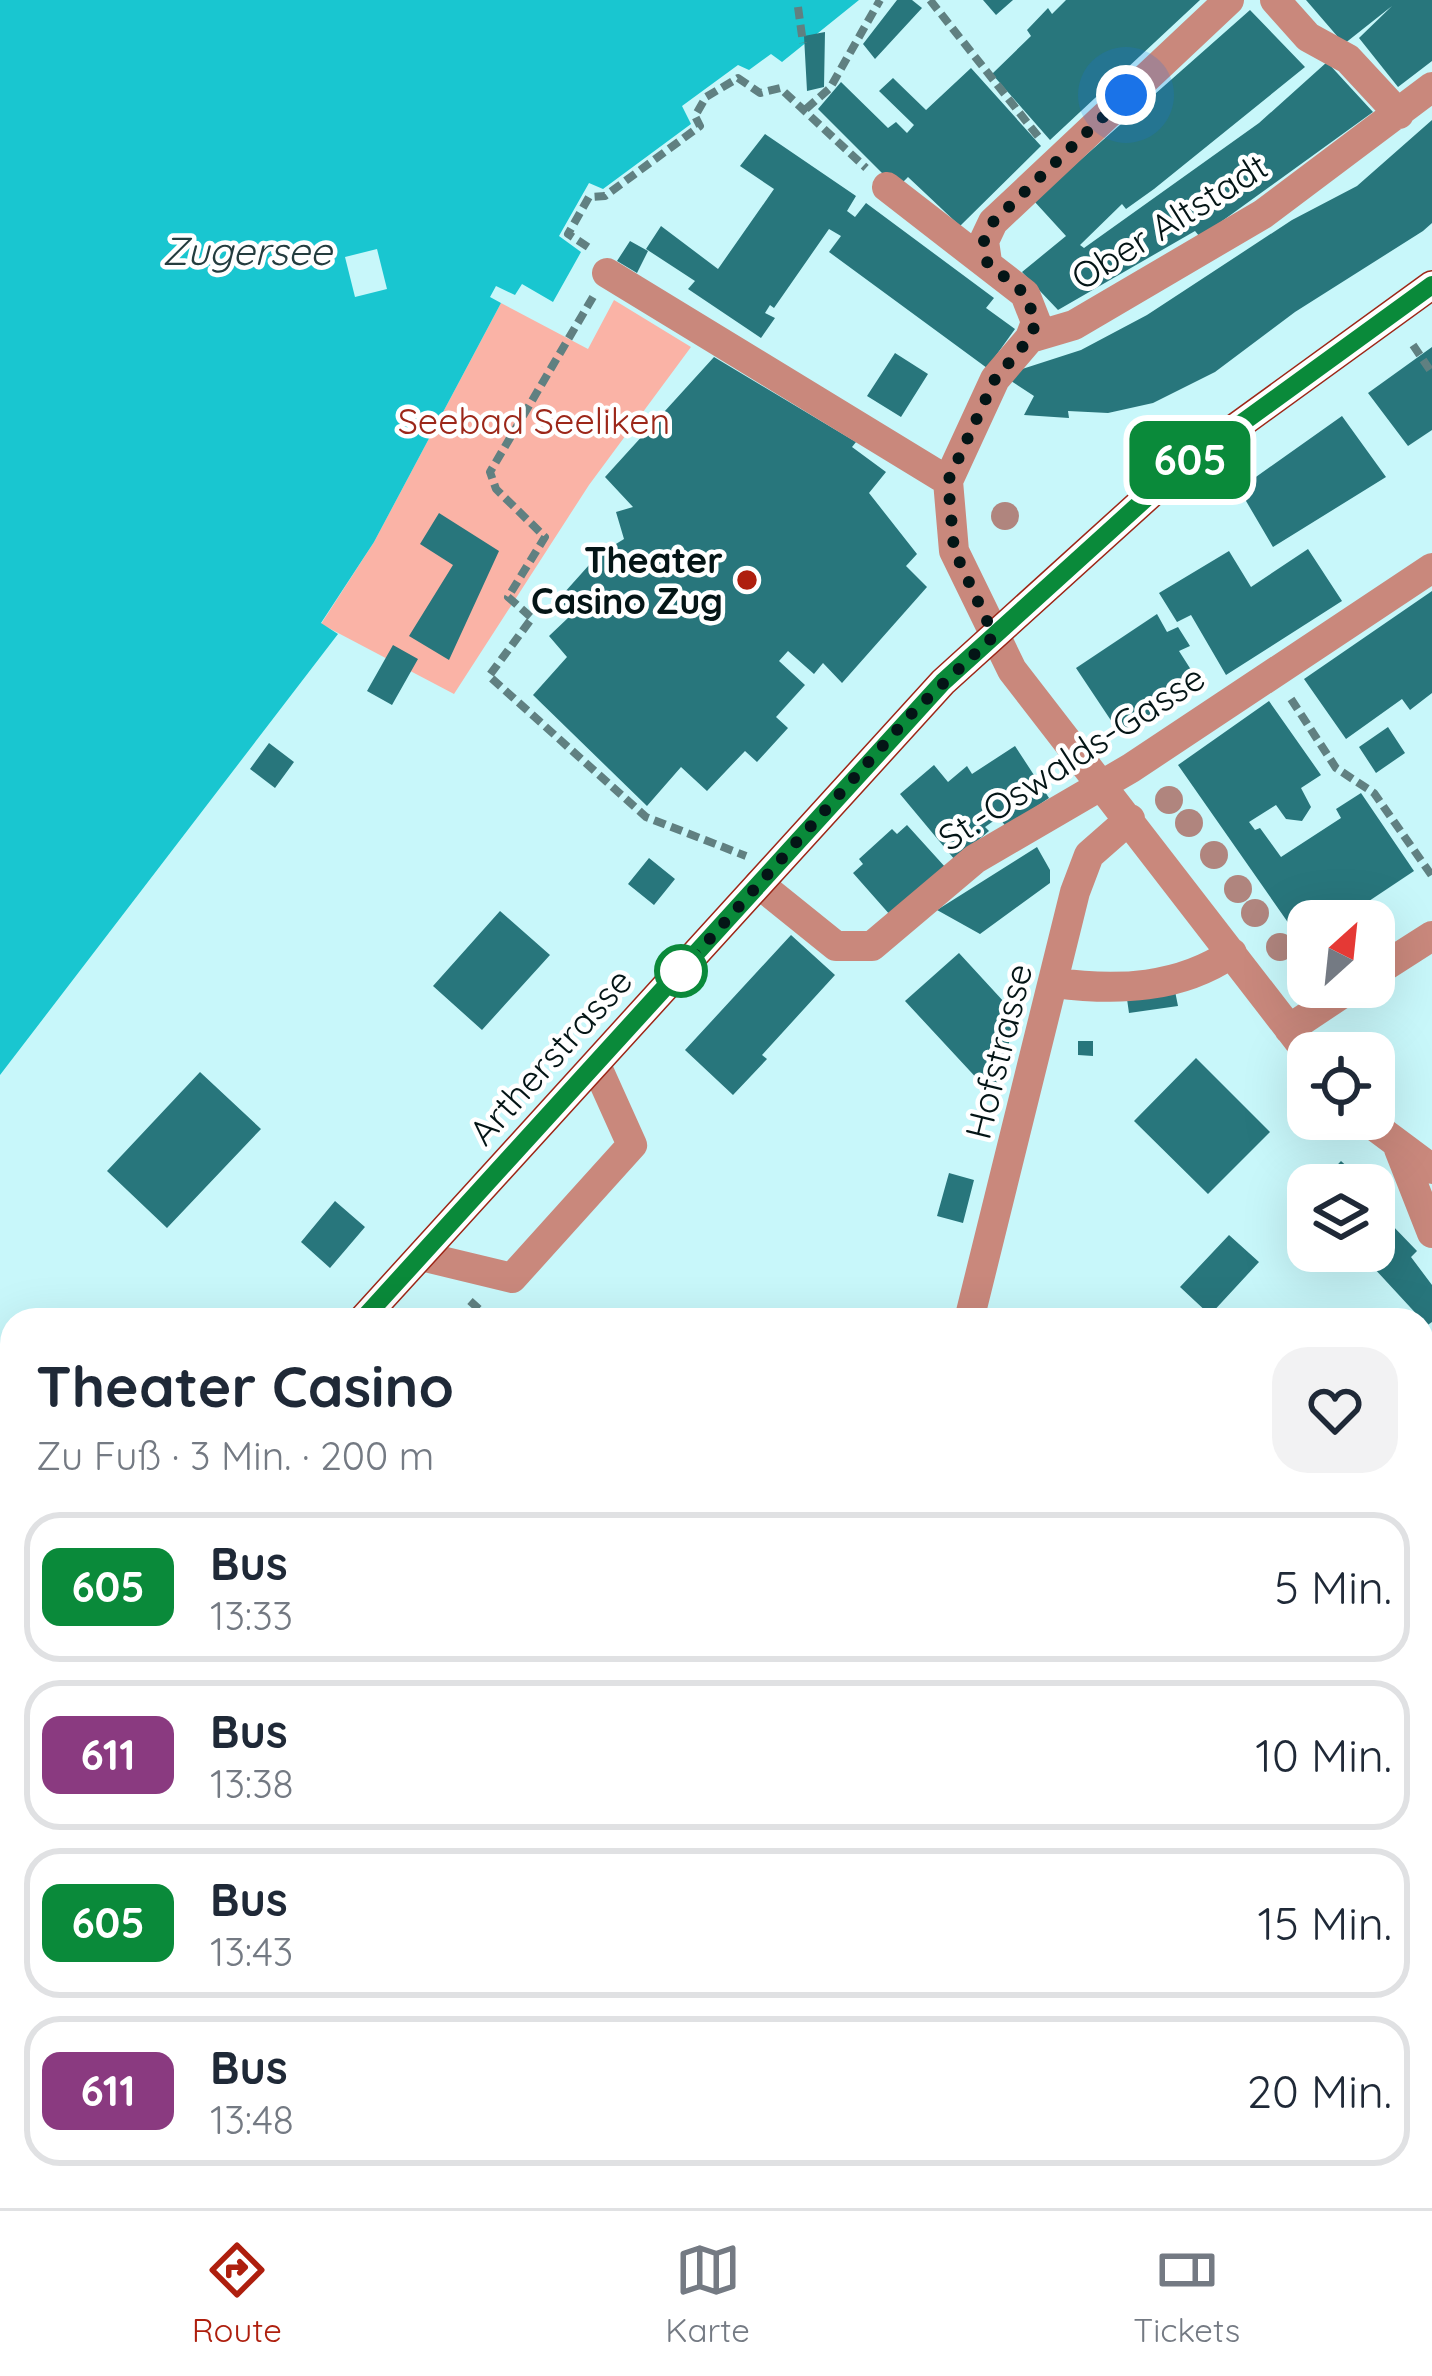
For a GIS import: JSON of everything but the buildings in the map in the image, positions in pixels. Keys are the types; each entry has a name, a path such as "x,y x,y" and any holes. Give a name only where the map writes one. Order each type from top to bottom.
{"main road":[{"name":"Artherstrasse","path":"373,1308 914,711 1177,470 1432,285"}],"street":[{"path":"987,262 984,241 993,222 1229,0"},
{"path":"1275,0 1307,37 1348,59 1399,114"},
{"name":"Ober Altstadt","path":"1030,338 1074,325 1263,214 1432,87"},
{"path":"887,188 1025,294 1036,322 1030,338 995,379 948,481 954,550 994,636 1032,698 1292,1032"},
{"path":"607,273 948,481"},
{"name":"St.-Oswalds-Gasse","path":"759,884 836,946 872,946 975,860 1103,785 1432,568"},
{"name":"Hofstrasse","path":"972,1308 1089,855 1130,819"},
{"path":"1395,960 1432,936"},
{"path":"1055,983 1109,990 1198,976 1232,953"},
{"path":"1308,1032 1331,1008"},
{"path":"421,1256 512,1278 632,1144 596,1065"},
{"path":"1389,1140 1432,1168"},
{"path":"1399,1149 1432,1233"}],"path":[{"path":"840,143 806,109 830,88 880,0"},
{"path":"930,0 1057,159"},
{"path":"798,7 802,43"},
{"path":"1414,345 1432,373"},
{"path":"496,489 545,537 508,597 532,618 489,676 646,817 744,852 759,884"},
{"path":"1274,672 1336,768 1375,793 1432,876"}],"green space":[{"name":"Seebad Seeliken","path":"614,300 691,347 589,485 454,694 321,624 374,542 501,303 588,349"}],"water":[{"name":"Zugersee","path":"0,0 859,0 782,62 771,54 749,70 738,65 682,106 691,124 603,189 589,183 559,236 581,252 553,302 522,284 515,295 496,286 490,297 501,303 374,542 321,623 338,634 0,1075"}],"pier":[{"path":"377,249 387,289 355,297 345,257"}],"bus line":[{"name":"605","path":"373,1308 943,682 1177,470 1432,285"}],"place":[{"name":"Theater Casino Zug","path":"747,580"}],"route":[{"path":"681,971 914,711 994,636 954,550 948,481 995,379 1030,338 1036,322 1025,294 987,262 984,241 993,222 1126,95"}]}
